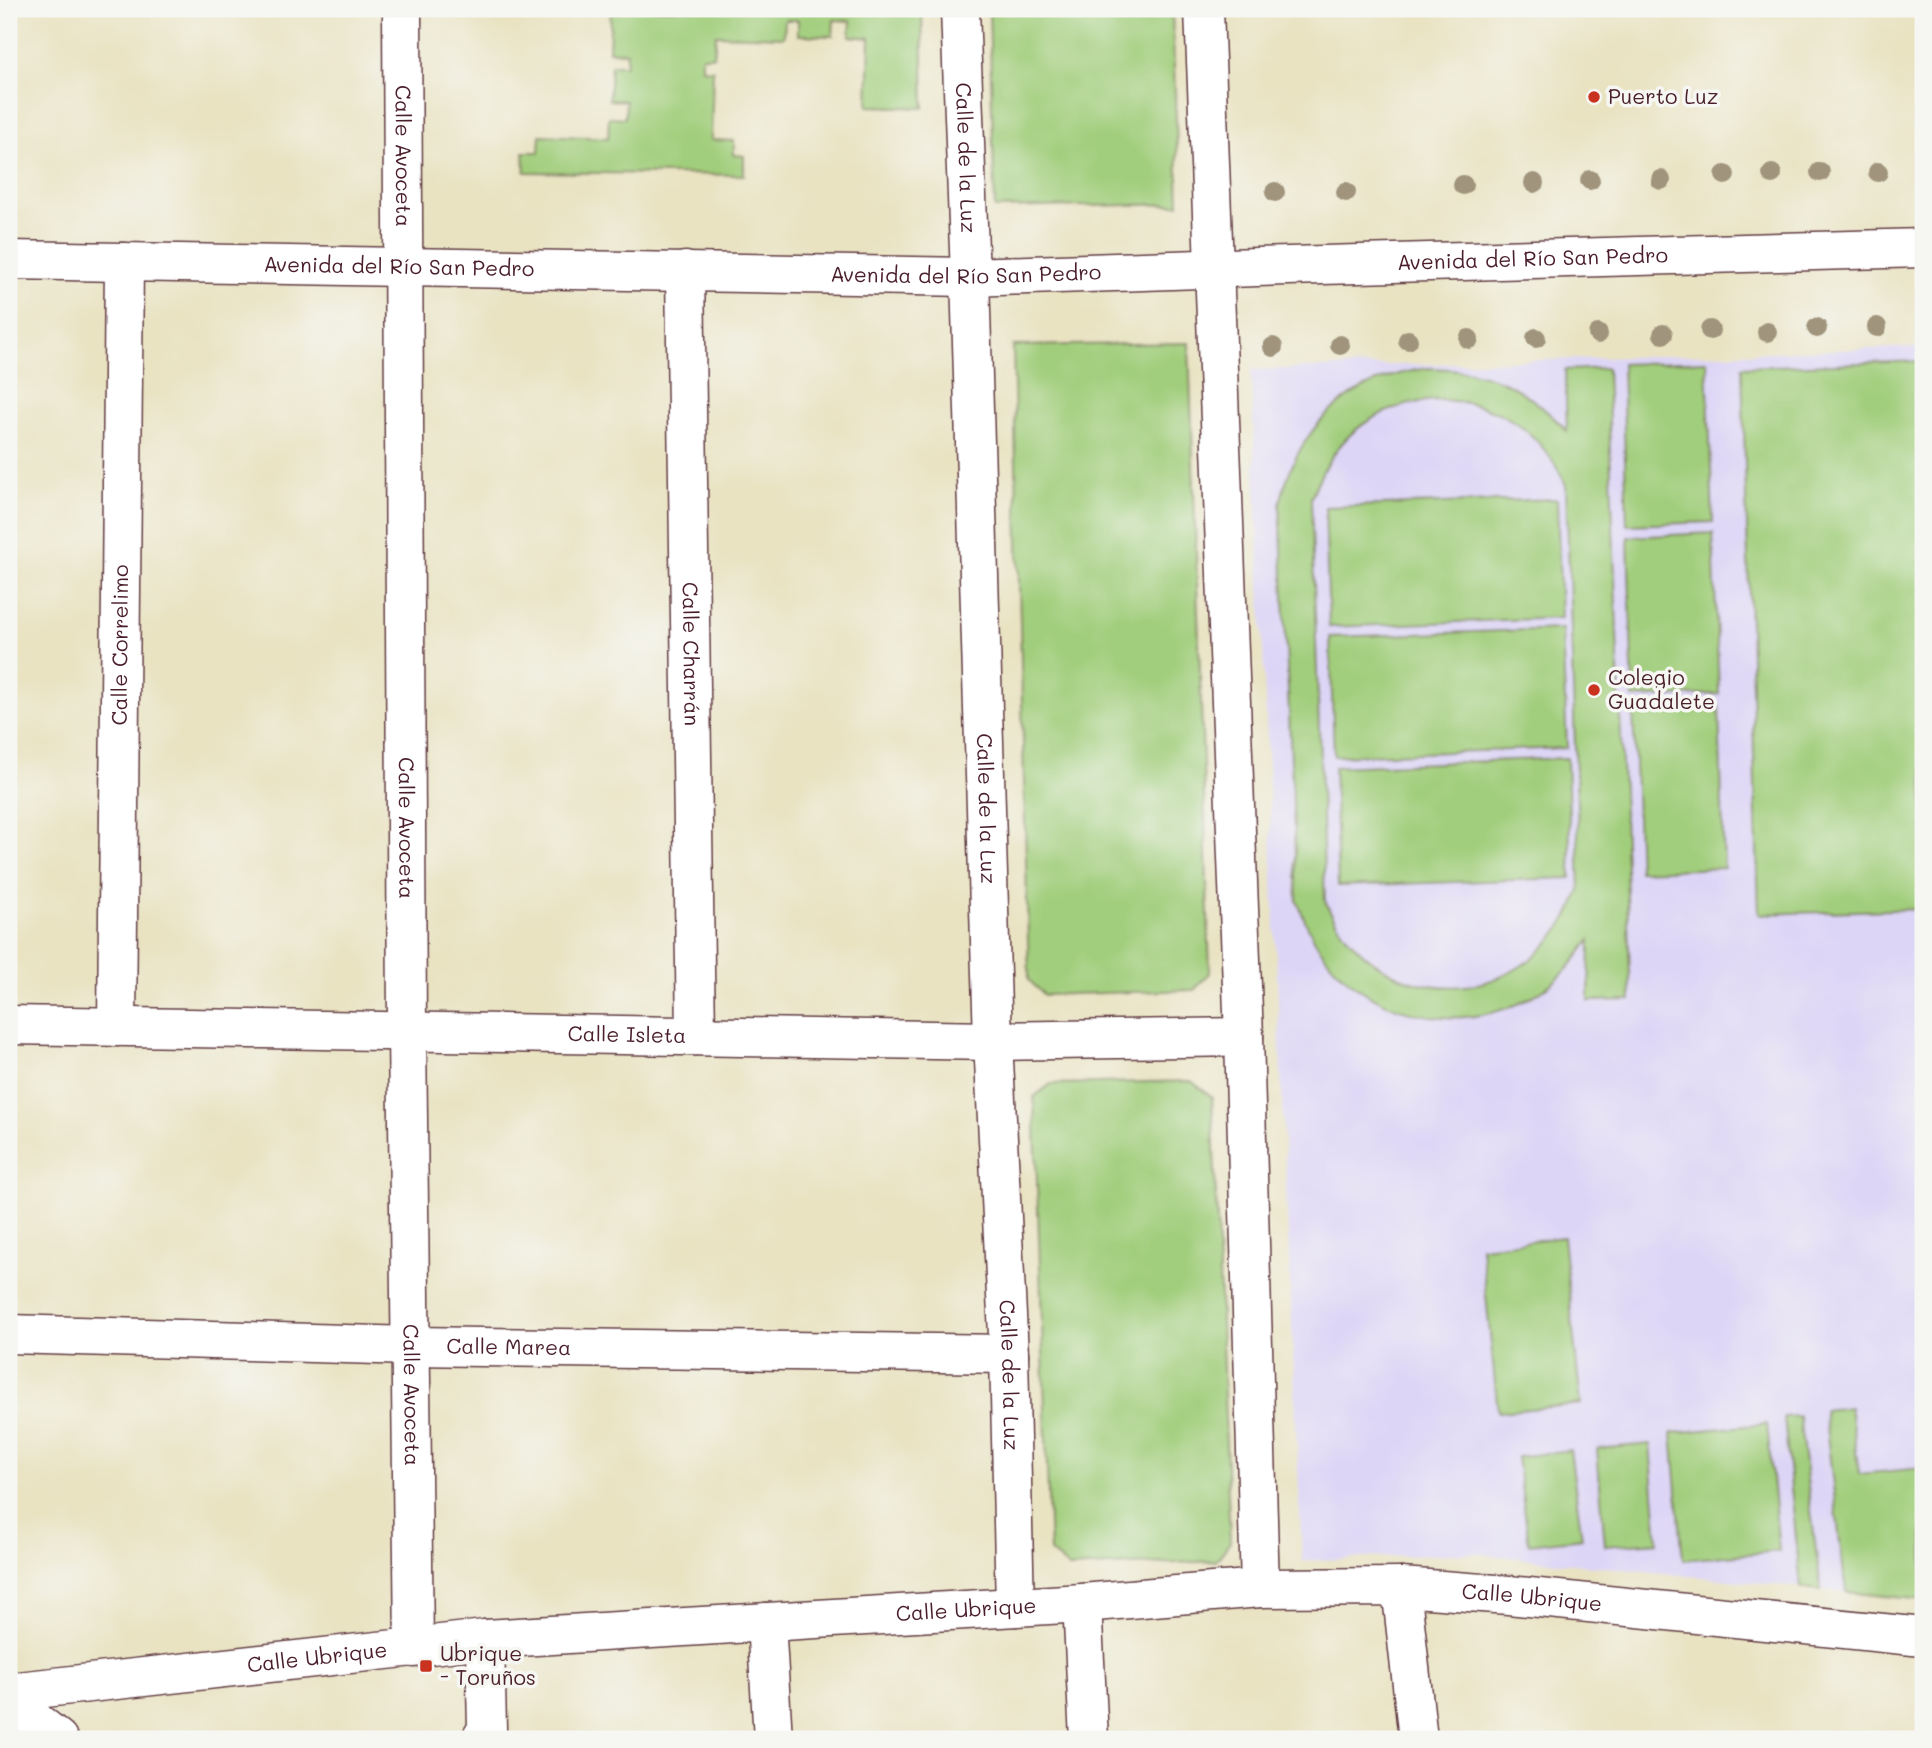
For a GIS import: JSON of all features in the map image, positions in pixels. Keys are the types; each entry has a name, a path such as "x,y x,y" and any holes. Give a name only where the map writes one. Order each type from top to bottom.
{"street":[{"name":"Calle Avoceta","path":"402,9 407,1031 414,1648"},
{"name":"Calle de la Luz","path":"960,9 993,1041 1009,1354 1015,1606"},
{"path":"1204,9 1244,1037 1260,1588"},
{"name":"Avenida del Río San Pedro","path":"9,260 970,277 1923,248"},
{"name":"Calle Correlimo","path":"117,1027 124,262"},
{"name":"Calle Charrán","path":"685,271 696,1036"},
{"name":"Calle Isleta","path":"9,1025 993,1041 1244,1037"},
{"name":"Calle Marea","path":"9,1334 411,1346 1009,1354"},
{"path":"1401,1587 1418,1739"},
{"name":"Calle Ubrique","path":"9,1692 485,1639 1082,1603 1260,1588 1401,1587 1509,1595 1923,1637"},
{"path":"1082,1603 1089,1739"},
{"path":"766,1622 772,1739"},
{"path":"481,1739 486,1729 485,1639"},
{"path":"9,1700 58,1739"}],"shaded area":[{"name":"Colegio Guadalete","path":"1923,347 1923,1600 1470,1553 1302,1561 1251,370"}],"green space":[{"path":"611,9 922,9 924,108 868,106 870,38 850,36 851,21 834,20 833,36 798,35 798,20 785,20 784,37 716,35 714,56 702,56 702,69 713,70 711,140 734,141 734,155 744,156 744,175 525,172 524,152 539,152 540,135 608,138 609,117 625,118 626,101 609,100 611,65 626,65 627,52 609,51"},
{"path":"989,9 1172,9 1179,204 995,208"},
{"path":"1189,343 1210,973 1194,990 1044,995 1029,980 1013,346"},
{"path":"1707,361 1713,522 1627,525 1622,364"},
{"path":"1923,361 1923,909 1759,914 1742,367"},
{"path":"1429,368 1471,372 1489,377 1506,383 1536,402 1567,431 1565,370 1607,368 1631,1000 1589,1001 1590,940 1572,964 1551,984 1524,1001 1494,1012 1462,1017 1431,1016 1400,1009 1371,996 1345,978 1319,947 1297,900 1280,504 1299,451 1331,410 1375,382","holes":["1434,400 1456,401 1496,412 1529,433 1543,448 1566,485 1580,890 1558,931 1529,960 1494,979 1456,987 1418,983 1382,967 1350,940 1325,901 1311,498 1330,458 1343,442 1373,418 1411,404"]},
{"path":"1557,499 1561,618 1329,627 1325,507"},
{"path":"1713,533 1719,694 1633,698 1628,537"},
{"path":"1562,629 1567,748 1334,756 1330,637"},
{"path":"1719,707 1724,868 1639,871 1633,710"},
{"path":"1567,758 1571,878 1338,886 1334,767"},
{"path":"1191,1081 1212,1097 1230,1542 1216,1561 1069,1568 1050,1552 1034,1097 1051,1084"},
{"path":"1563,1237 1581,1404 1498,1412 1481,1247"},
{"path":"1850,1407 1859,1474 1923,1468 1923,1600 1846,1592 1824,1410"},
{"path":"1799,1416 1821,1590 1801,1588 1784,1417"},
{"path":"1767,1424 1779,1551 1683,1560 1672,1433"},
{"path":"1650,1444 1658,1542 1605,1546 1597,1449"},
{"path":"1570,1450 1582,1538 1529,1544 1517,1457"}],"place":[{"name":"Puerto Luz","path":"1594,97"},
{"name":"Colegio Guadalete","path":"1594,690"},
{"name":"Ubrique - Toruños","path":"426,1666"}]}
